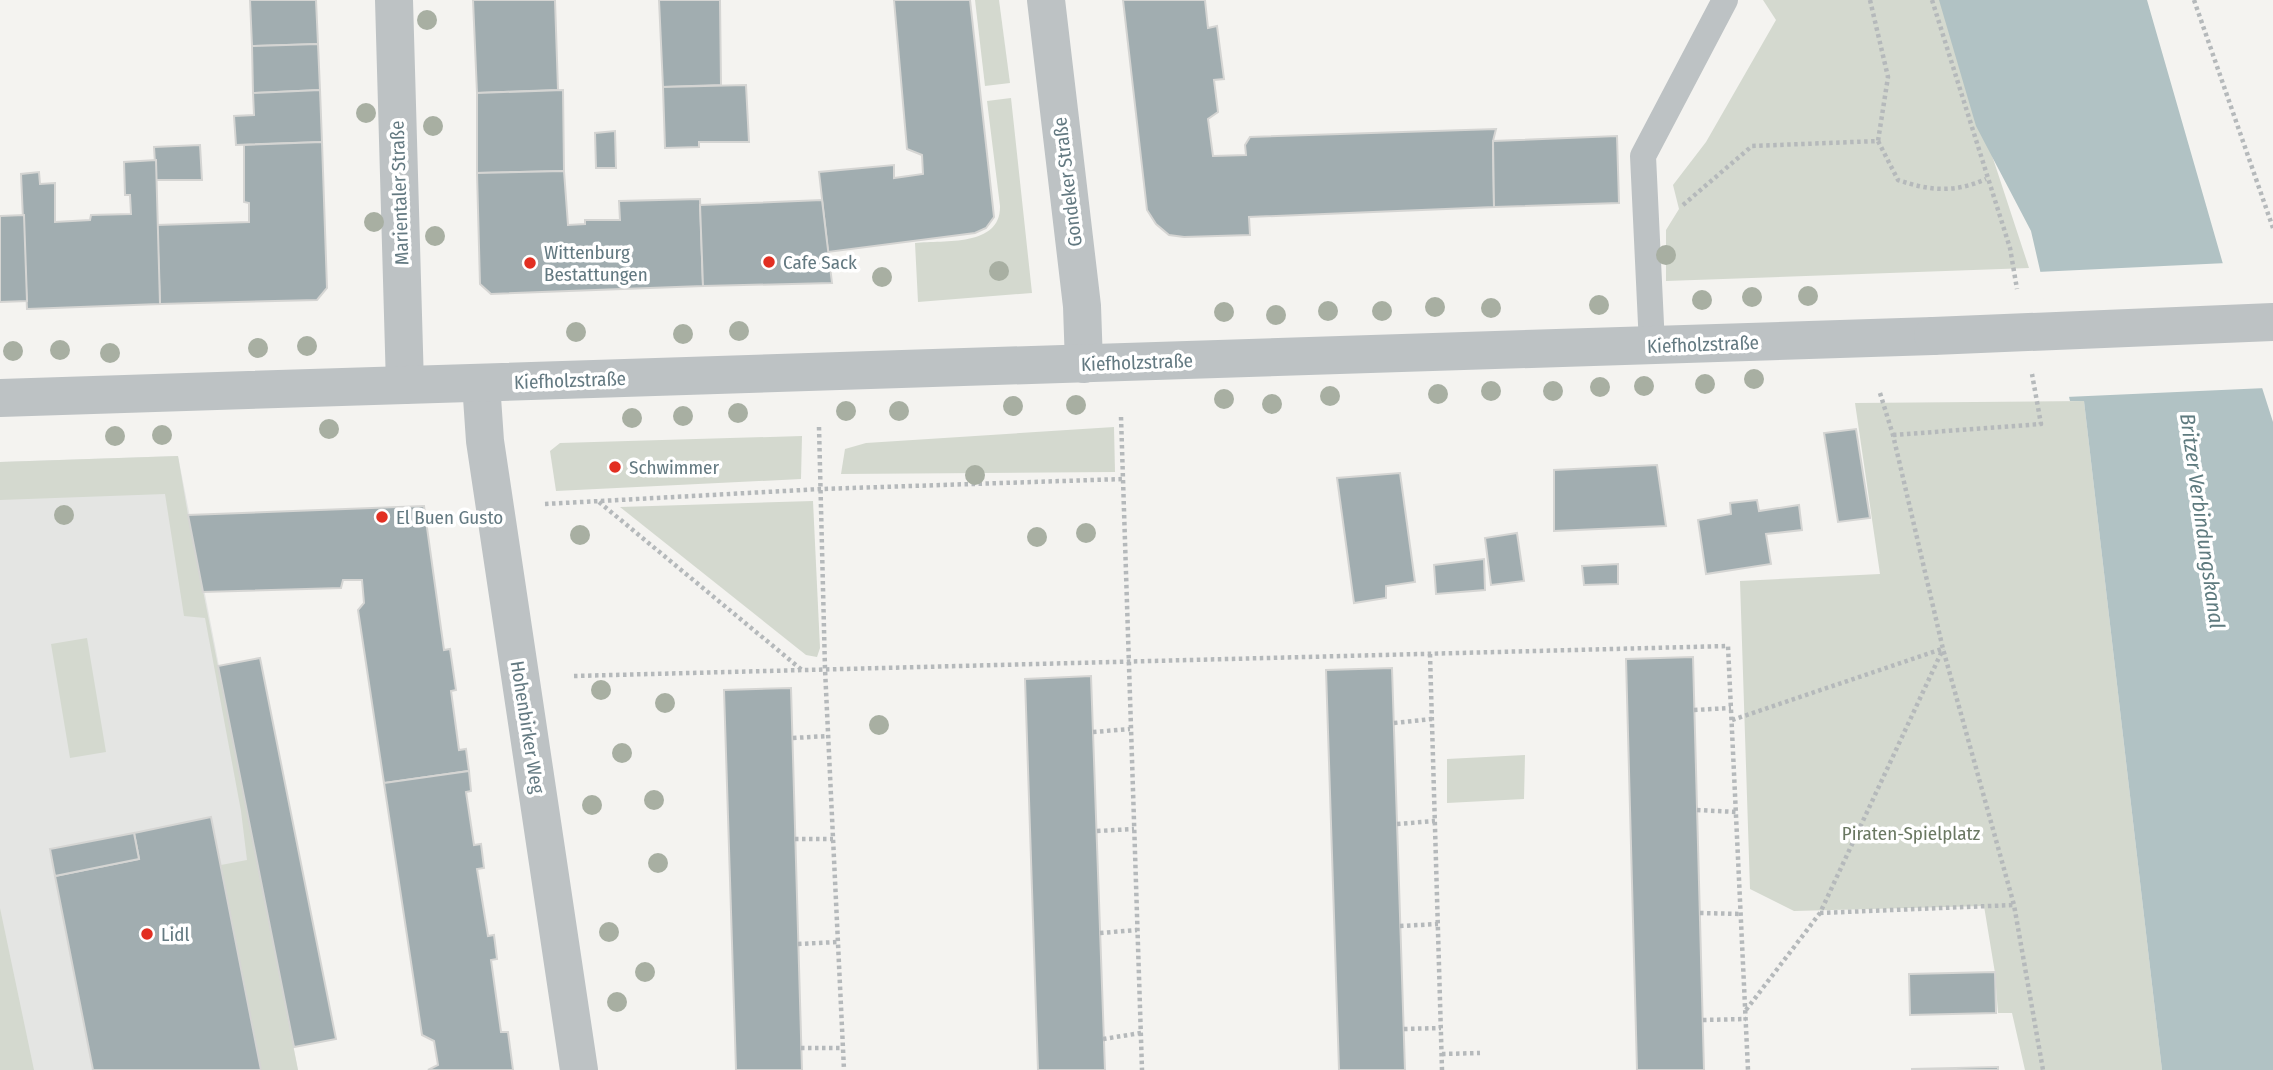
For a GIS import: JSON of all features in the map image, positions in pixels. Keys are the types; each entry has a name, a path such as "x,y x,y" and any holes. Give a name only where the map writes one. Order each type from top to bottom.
{"street":[{"name":"Marientaler Straße","path":"394,0 405,385"},
{"name":"Gondeker Straße","path":"1046,0 1082,306 1084,364"},
{"name":"Kiefholzstraße","path":"0,398 1933,336 2273,322"},
{"name":"Hohenbirker Weg","path":"481,383 485,441 579,1070"}],"lane":[{"path":"1652,345 1643,156 1725,0"}],"path":[{"path":"1870,0 1888,77 1878,141 1898,180 1927,190 1956,190 1986,179"},
{"path":"1932,0 1986,179 2010,248 2020,302"},
{"path":"2194,0 2273,228"},
{"path":"1646,211 1679,209 1752,146 1878,141"},
{"path":"1893,435 2040,424 2031,370"},
{"path":"1880,393 1893,435 1943,649 2014,905 2043,1070"},
{"path":"1121,417 1142,1070"},
{"path":"819,427 825,669 844,1070"},
{"path":"545,504 821,489 1123,480"},
{"path":"598,501 803,670"},
{"path":"574,676 1728,646 1748,1070"},
{"path":"1731,720 1943,649"},
{"path":"1745,1011 1820,913 1943,649"},
{"path":"1430,654 1443,1070"},
{"path":"1694,710 1731,708"},
{"path":"1394,723 1432,719"},
{"path":"1093,732 1130,730"},
{"path":"793,738 828,736"},
{"path":"1697,810 1736,812"},
{"path":"1397,824 1435,821"},
{"path":"1097,831 1134,829"},
{"path":"795,839 833,839"},
{"path":"1820,913 2014,905"},
{"path":"1700,913 1741,914"},
{"path":"1400,926 1438,924"},
{"path":"1100,933 1137,930"},
{"path":"798,944 838,942"},
{"path":"1703,1020 1746,1019"},
{"path":"1404,1029 1441,1028"},
{"path":"1103,1040 1141,1033"},
{"path":"802,1048 843,1048"},
{"path":"1442,1054 1480,1053"}],"shaded area":[{"path":"178,456 298,1070 0,1070 0,462"}],"green space":[{"path":"975,0 999,0 1010,83 985,86"},
{"path":"1763,0 1941,0 2029,268 1666,281 1666,230 1679,209 1673,185 1706,142 1776,20"},
{"path":"1011,98 1032,293 918,302 915,243 969,239 991,229 998,219 1000,206 987,101"},
{"name":"Piraten-Spielplatz","path":"2084,401 2162,1070 2025,1070 2012,1013 1998,1013 1995,973 1984,906 1794,911 1750,889 1740,581 1880,574 1855,403"},
{"path":"1114,427 1115,472 841,474 845,449 866,443"},
{"path":"802,436 801,479 556,491 550,451 560,443"},
{"path":"178,456 298,1070 261,1070 221,865 247,860 241,811 205,618 184,616 165,494 0,500 0,462"},
{"path":"813,501 820,648 817,657 806,655 620,507"},
{"path":"87,638 106,752 70,758 51,644"},
{"path":"1525,755 1524,799 1447,803 1447,759"},
{"path":"0,908 34,1070 0,1070"}],"water":[{"name":"Britzer Verbindungskanal","path":"1939,0 2147,0 2227,278 2273,422 2273,1070 2162,1070 2084,401 2070,401 2031,231 1976,126"}],"pier":[{"path":"2227,263 2266,388 2066,397 2037,272"}],"building":[{"path":"250,0 316,0 318,44 252,46"},
{"path":"473,0 555,0 558,90 477,93"},
{"path":"659,0 720,0 721,85 663,87"},
{"path":"894,0 970,0 994,217 986,228 975,233 828,252 819,172 894,165 894,178 923,174 922,155 907,149"},
{"path":"1123,0 1205,0 1208,28 1217,26 1224,79 1214,80 1218,112 1208,119 1213,156 1246,155 1245,145 1250,137 1496,129 1493,141 1494,207 1249,217 1250,235 1169,235 1156,224 1147,210"},
{"path":"318,44 320,90 253,93 252,46"},
{"path":"746,85 749,142 699,142 699,147 665,148 663,87"},
{"path":"320,90 322,142 236,145 234,116 254,115 253,93"},
{"path":"563,90 564,171 477,173 477,93"},
{"path":"615,131 616,168 596,168 595,133"},
{"path":"1617,136 1619,203 1494,207 1493,141"},
{"path":"322,142 327,288 317,300 160,304 157,225 249,222 249,203 244,202 244,145"},
{"path":"200,145 202,180 156,180 154,147"},
{"path":"156,160 160,304 27,309 21,174 39,172 40,184 55,183 55,222 90,220 91,215 131,214 130,195 125,195 124,162"},
{"path":"564,171 568,225 585,224 585,220 620,220 619,201 700,199 703,286 491,294 480,284 477,173"},
{"path":"822,200 832,283 703,286 700,205"},
{"path":"24,215 27,301 0,302 0,216"},
{"path":"1856,429 1870,518 1838,522 1824,433"},
{"path":"1657,465 1666,526 1554,531 1554,470"},
{"path":"1400,473 1415,582 1386,586 1386,598 1354,603 1337,478"},
{"path":"1757,500 1759,511 1799,505 1802,530 1766,534 1771,564 1706,574 1698,520 1731,514 1730,503"},
{"path":"424,506 444,650 450,649 456,690 451,691 459,750 466,749 469,771 384,783 358,610 364,603 362,580 343,580 341,588 203,592 188,515"},
{"path":"1517,533 1524,581 1491,585 1485,538"},
{"path":"1484,559 1485,590 1436,594 1434,565"},
{"path":"1618,564 1618,584 1584,585 1582,566"},
{"path":"1693,657 1704,1070 1637,1070 1626,659"},
{"path":"260,658 336,1039 294,1047 218,666"},
{"path":"1392,668 1405,1070 1339,1070 1326,670"},
{"path":"1091,676 1105,1070 1038,1070 1025,679"},
{"path":"791,688 802,1070 736,1070 724,690"},
{"path":"469,771 471,791 466,792 474,845 481,844 484,868 477,869 488,936 494,935 497,959 491,960 501,1032 508,1032 513,1070 428,1070 438,1065 434,1041 422,1035 384,783"},
{"path":"211,817 261,1070 93,1070 55,876 139,859 134,833"},
{"path":"134,833 139,859 55,876 50,849"},
{"path":"1995,972 1996,1013 1910,1015 1909,974"},
{"path":"1998,1067 1998,1070 1912,1070 1912,1069"}],"place":[{"name":"Cafe Sack","path":"769,262"},
{"name":"Wittenburg Bestattungen","path":"530,263"},
{"name":"Schwimmer","path":"615,467"},
{"name":"El Buen Gusto","path":"382,517"},
{"name":"Lidl","path":"147,934"}]}
